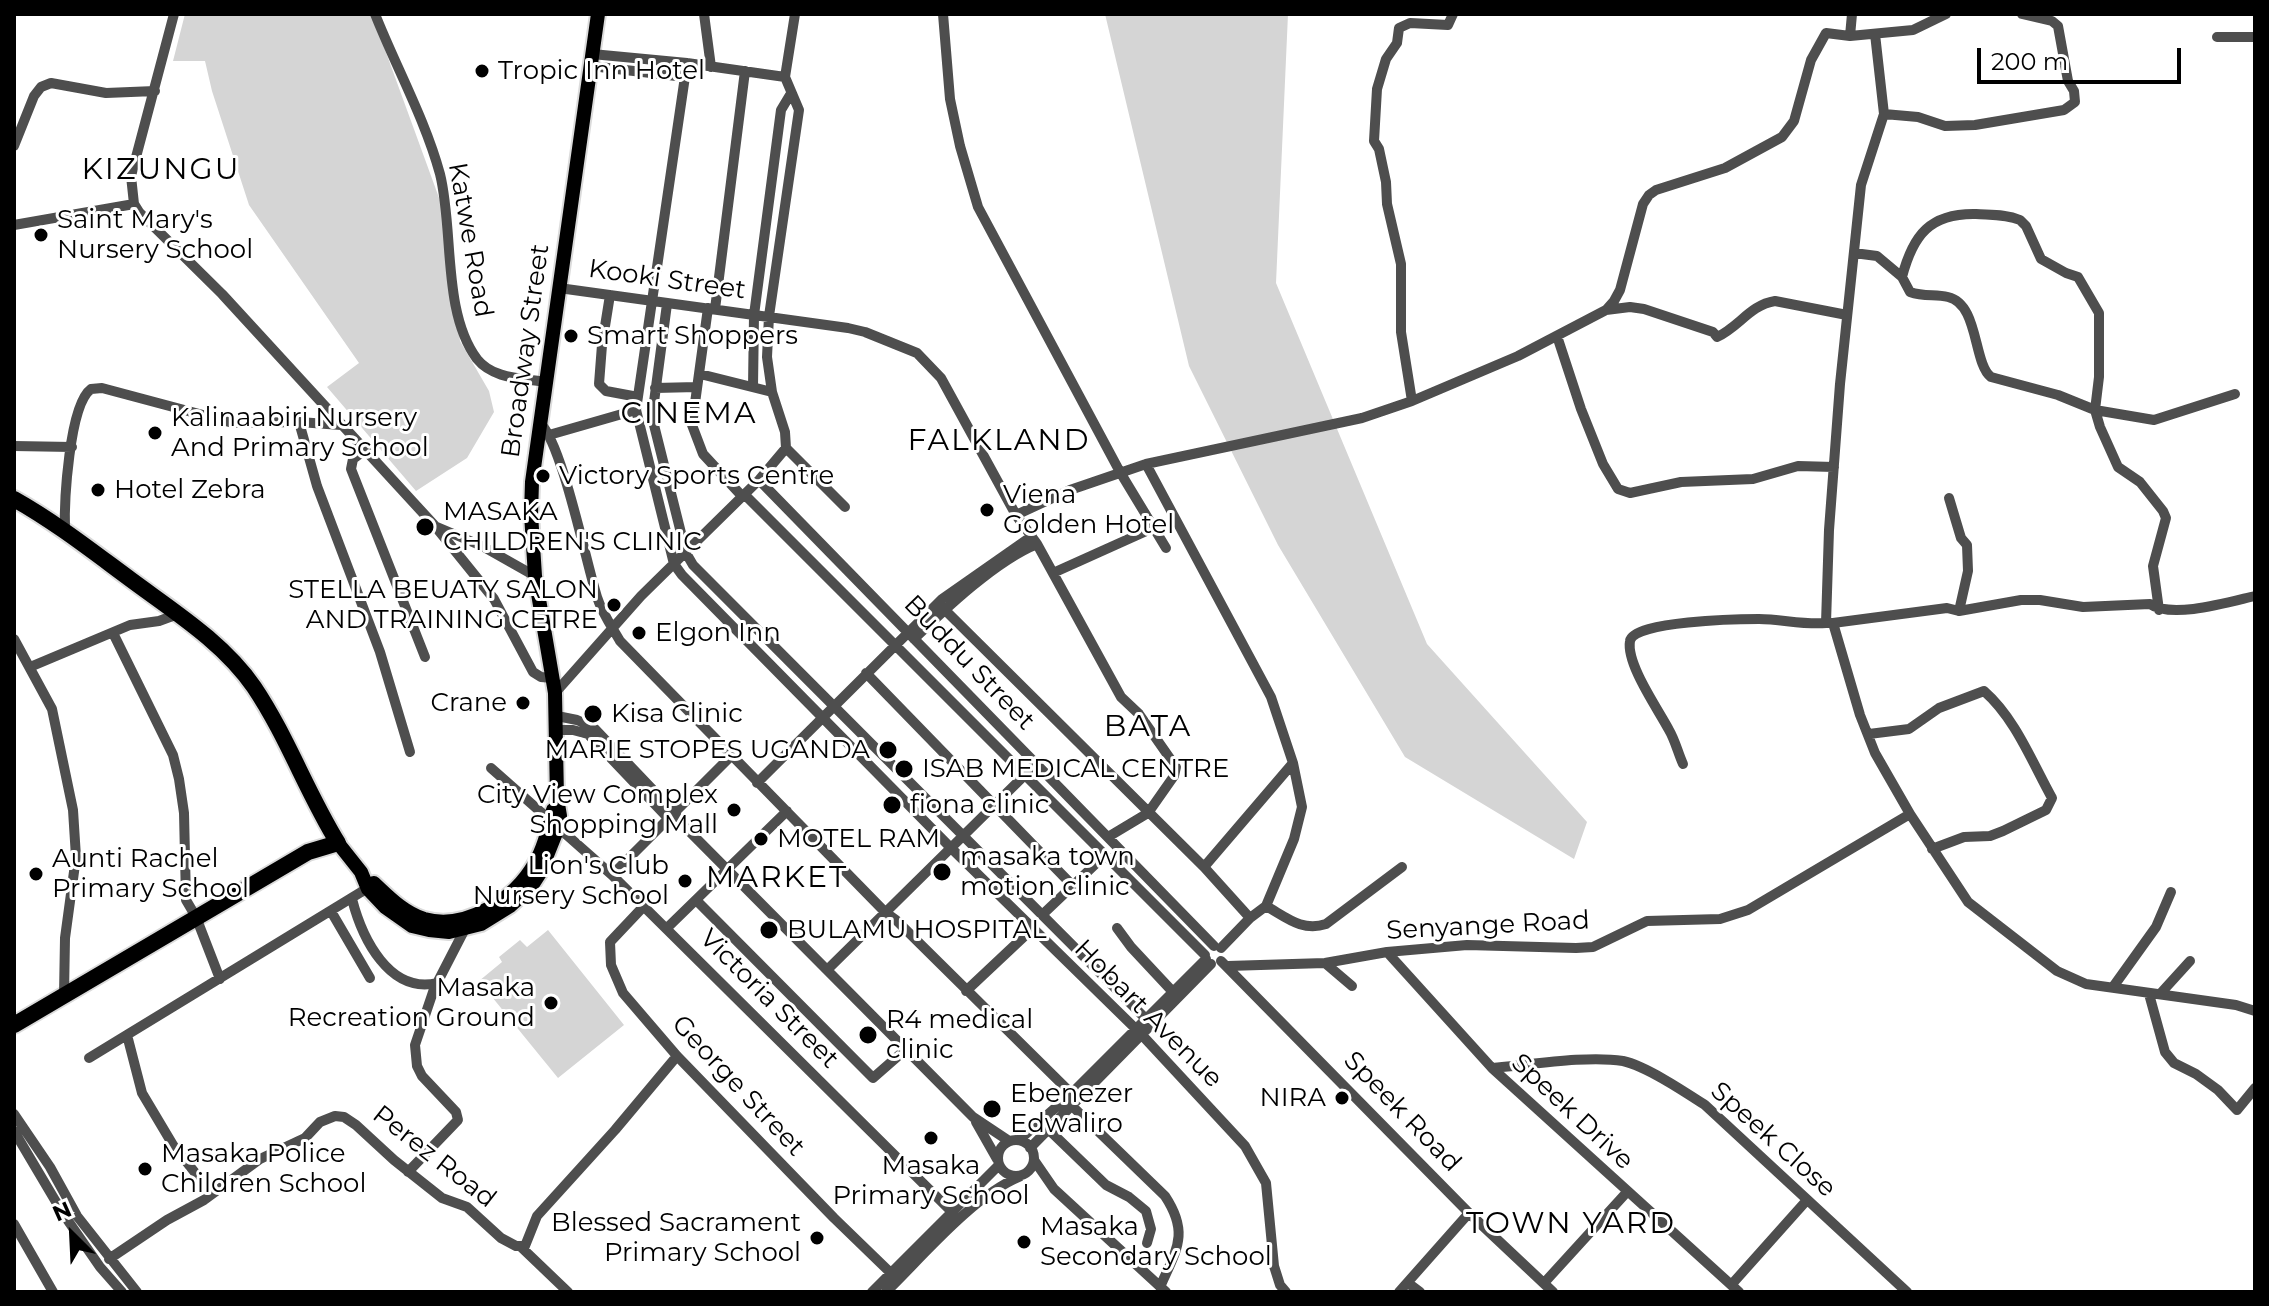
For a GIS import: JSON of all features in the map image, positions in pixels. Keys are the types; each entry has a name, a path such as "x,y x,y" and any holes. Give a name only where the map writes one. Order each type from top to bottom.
{"highway":[{"path":"14,499 65,531 178,614 230,658 252,684 272,716 338,843 308,852 14,1025"},
{"path":"308,852 329,827"}],"main road":[{"name":"Broadway Street","path":"338,843 385,907 412,926 449,932 493,918 548,857 557,798 557,723 554,685 535,576 531,514 545,382 598,14"}],"street":[{"path":"174,14 131,176 134,204 222,294 435,526 494,599 533,672 554,685 759,480 786,448"},
{"name":"Katwe Road","path":"375,14 441,177 456,302 465,338 476,358 492,373 545,382"},
{"path":"704,14 711,67"},
{"path":"795,14 785,77 790,95 799,110 769,316 767,357 786,448 845,507"},
{"path":"943,14 950,99 978,207 1120,472 1166,548"},
{"path":"1412,401 1401,332 1401,264 1387,204 1379,149 1374,141 1376,98 1386,59 1397,43 1399,28 1410,23 1448,25 1453,14"},
{"path":"1850,36 1852,14"},
{"path":"1606,310 1620,290 1643,204 1649,195 1665,185 1725,168 1782,137 1794,121 1811,60 1826,33 1850,36 1913,30 1946,14"},
{"path":"1884,114 1960,126 2072,107 2074,91 2066,76 2058,26 2052,21 2022,14"},
{"path":"1875,34 1884,114 1861,185 1834,467 1829,623 1860,715 1879,762 1968,902 2026,949 2057,971 2086,984 2236,1005 2255,1011"},
{"path":"2217,37 2255,37"},
{"path":"592,60 687,63 785,77"},
{"path":"592,60 685,77"},
{"path":"674,564 636,415 687,63"},
{"name":"Speek Road","path":"745,71 712,309 692,425 703,454 1104,856 1553,1292"},
{"path":"14,146 34,96 41,87 51,83 106,93 155,91"},
{"path":"753,387 754,315 781,110 790,95"},
{"path":"14,225 134,204"},
{"path":"1902,277 1915,241 1934,222 1959,213 1994,214 2020,220 2026,226 2041,259 2078,277 2099,313 2099,377 2095,410 2100,427 2118,467 2140,482 2163,511 2165,523 2153,576 2159,610"},
{"path":"1854,253 1877,256 1902,277 1910,292 1950,297 1975,330 1986,374 2004,382 2058,395 2095,410 2154,420 2235,394"},
{"name":"Kooki Street","path":"559,288 865,332 917,353 950,392 1016,515 1035,540 1121,697 1139,714 1176,767 1174,776 1148,813"},
{"path":"610,295 599,384 606,391 638,397"},
{"path":"1016,515 1058,494 1146,464 1362,418 1412,401 1518,356 1606,310 1644,309 1713,332 1717,337 1761,304 1775,301 1847,315"},
{"path":"667,304 652,417 686,553"},
{"path":"1557,336 1581,409 1603,464 1618,489 1630,493 1681,482 1753,479 1798,466 1834,467"},
{"path":"700,374 772,392"},
{"path":"655,388 697,387"},
{"path":"65,531 63,497 72,447 82,398 91,389 102,388 233,423 341,425"},
{"path":"549,435 636,415 652,417"},
{"path":"299,422 317,486 380,652 410,752"},
{"path":"540,423 549,435 598,600 620,641 888,910 1165,1196 1174,1210 1180,1229 1177,1250 1163,1290 1054,1189 1034,1160 1030,1148 973,1117 905,1050 671,815 593,727 577,720 557,723"},
{"path":"14,446 72,447"},
{"path":"365,450 350,463 351,469 425,657"},
{"path":"1146,464 1271,697 1293,763 1302,807 1294,839 1266,906 1217,947 1208,949 1214,961"},
{"name":"Buddu Street","path":"759,480 1217,947"},
{"path":"1949,498 1961,538 1967,545 1968,571 1959,611"},
{"path":"435,526 482,546 535,576"},
{"path":"1053,573 1153,528"},
{"path":"911,636 949,592 1035,540"},
{"path":"759,781 895,644 911,636 1035,540"},
{"name":"Hobart Avenue","path":"686,553 701,574 1148,1021"},
{"name":"Hobart Avenue","path":"674,564 951,848 1138,1032 1245,1146 1266,1183 1276,1277 1286,1292"},
{"path":"1683,764 1670,730 1656,709 1631,656 1630,640 1633,634 1643,630 1691,621 1758,619 1829,623 1947,608 1959,611 2030,600 2083,607 2150,604 2159,610 2202,607 2255,596"},
{"path":"945,610 1204,867 1250,918"},
{"path":"30,667 130,625 159,621 178,614"},
{"path":"113,633 173,755 184,813 186,900 196,917 220,979"},
{"path":"14,639 52,709 73,810 76,857 65,938 64,995"},
{"path":"866,673 1073,886"},
{"path":"1869,734 1909,729 1939,708 1984,691 2019,734 2052,798 2049,806 1990,836 1964,837 1932,849"},
{"path":"612,875 732,755"},
{"path":"1204,867 1293,763"},
{"path":"827,970 1036,764"},
{"name":"Victoria Street","path":"491,768 612,875 952,1212"},
{"path":"759,781 888,910"},
{"path":"667,928 787,811"},
{"path":"1108,837 1148,813"},
{"name":"Senyange Road","path":"1214,961 1325,963 1387,952 1467,945 1585,948 1610,940 1647,921 1720,919 1736,915 1762,903 1910,814"},
{"path":"1042,915 1104,856"},
{"path":"1266,906 1303,927 1314,928 1326,924 1402,867"},
{"path":"89,1058 372,886"},
{"path":"2113,987 2156,927 2171,892"},
{"path":"352,899 358,922 379,958 394,974 421,987 437,983"},
{"path":"696,900 873,1078 905,1050"},
{"name":"George Street","path":"644,906 610,942 611,965 623,993 677,1056 895,1277"},
{"path":"332,913 370,978"},
{"path":"408,1172 458,1120 456,1112 422,1076 415,1045 437,983 467,924"},
{"path":"1117,928 1173,992"},
{"path":"966,991 1032,929"},
{"path":"1030,1148 1173,992 1224,954 1217,947"},
{"name":"Speek Drive","path":"1387,952 1492,1068 1736,1288"},
{"path":"1148,1021 1214,961"},
{"path":"2155,994 2190,961"},
{"path":"1325,963 1352,986"},
{"path":"2155,994 2161,1044 2174,1063 2218,1090 2237,1110 2255,1088"},
{"path":"127,1035 142,1093 173,1145 212,1194"},
{"path":"521,1247 527,1243 537,1216 677,1056"},
{"name":"Speek Close","path":"1492,1068 1588,1060 1621,1061 1669,1083 1705,1105 1907,1292"},
{"path":"886,1292 895,1277 998,1162 1001,1147 1073,1099"},
{"path":"14,1114 17,1131 62,1212 100,1267 122,1292"},
{"name":"Perez Road","path":"109,1259 212,1194 260,1159 305,1138 320,1122 335,1116 344,1117 356,1125 382,1151 442,1198 467,1207 509,1244 521,1247 568,1292"},
{"path":"973,1117 1006,1174 1022,1176 1054,1189"},
{"path":"1048,1129 1106,1185 1129,1197 1146,1211 1151,1229 1147,1243"},
{"path":"17,1131 109,1259 137,1292"},
{"path":"872,1292 895,1277 1005,1183 1022,1176 1034,1160"},
{"path":"1544,1283 1627,1192"},
{"path":"1736,1288 1807,1200"},
{"path":"1399,1292 1469,1213"},
{"path":"14,1224 53,1292"},
{"path":"1408,1283 1420,1292"}],"shaded area":[{"path":"185,14 372,14 446,217 460,341 489,391 494,412 467,458 416,491 327,387 359,363 249,205 205,61 173,61"},
{"path":"1105,14 1288,14 1276,283 1427,644 1587,822 1574,859 1405,757 1278,545 1189,366"},
{"name":"Masaka Recreation Ground","path":"548,930 624,1025 558,1078 479,981 502,962 499,957 520,940 527,947"}],"place":[{"name":"Tropic Inn Hotel","path":"482,71"},
{"name":"Saint Mary's Nursery School","path":"41,235"},
{"name":"Smart Shoppers","path":"571,336"},
{"name":"Kalinaabiri Nursery And Primary School","path":"155,433"},
{"name":"Victory Sports Centre","path":"543,476"},
{"name":"Hotel Zebra","path":"98,490"},
{"name":"Viena Golden Hotel","path":"987,510"},
{"name":"MASAKA CHILDREN'S CLINIC","path":"425,527"},
{"name":"STELLA BEUATY SALON AND TRAINING CETRE","path":"614,605"},
{"name":"Elgon Inn","path":"639,633"},
{"name":"Crane","path":"523,703"},
{"name":"Kisa Clinic","path":"593,714"},
{"name":"MARIE STOPES UGANDA","path":"888,750"},
{"name":"ISAB MEDICAL CENTRE","path":"904,769"},
{"name":"fiona clinic","path":"892,805"},
{"name":"City View Complex Shopping Mall","path":"734,810"},
{"name":"MOTEL RAM","path":"761,839"},
{"name":"masaka town motion clinic","path":"942,872"},
{"name":"Aunti Rachel Primary School","path":"36,874"},
{"name":"Lion's Club Nursery School","path":"685,881"},
{"name":"BULAMU HOSPITAL","path":"769,930"},
{"name":"Masaka Recreation Ground","path":"551,1003"},
{"name":"R4 medical clinic","path":"868,1035"},
{"name":"NIRA","path":"1342,1098"},
{"name":"Ebenezer Edwaliro","path":"992,1109"},
{"name":"Masaka Primary School","path":"931,1138"},
{"name":"Masaka Police Children School","path":"145,1169"},
{"name":"Blessed Sacrament Primary School","path":"817,1238"},
{"name":"Masaka Secondary School","path":"1024,1242"}],"district":[{"name":"KIZUNGU","path":"161,170"},
{"name":"CINEMA","path":"689,414"},
{"name":"FALKLAND","path":"999,441"},
{"name":"BATA","path":"1148,727"},
{"name":"MARKET","path":"777,878"},
{"name":"TOWN YARD","path":"1571,1224"}]}
